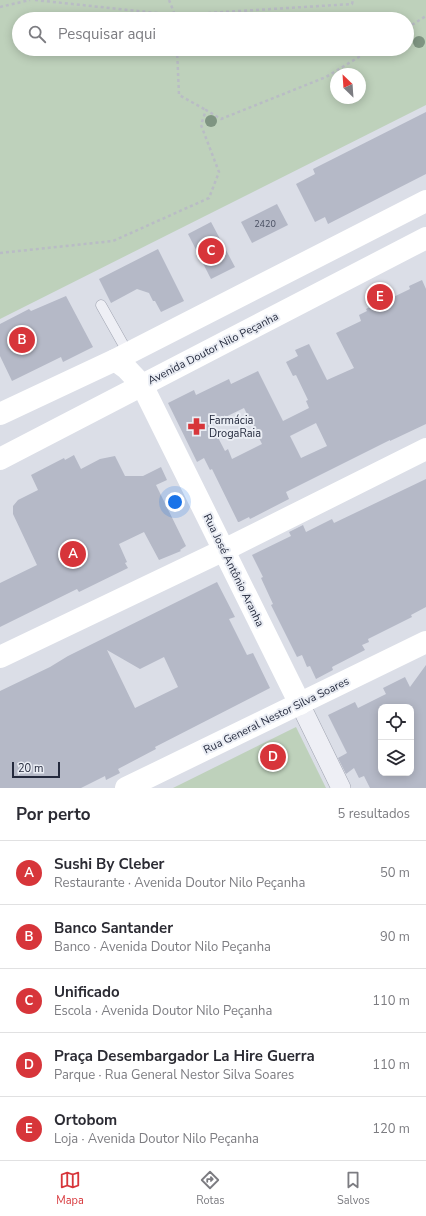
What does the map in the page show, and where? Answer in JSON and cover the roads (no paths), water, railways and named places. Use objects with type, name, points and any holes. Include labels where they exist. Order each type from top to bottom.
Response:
[{"type":"street","points":[[0,414],[122,357],[426,200]]},
{"type":"street","name":"Avenida Doutor Nilo Peçanha","points":[[0,459],[426,238]]},
{"type":"street","name":"Rua José Antônio Aranha","points":[[122,357],[126,368],[142,385],[341,788]]},
{"type":"street","points":[[0,657],[224,550],[426,449]]},
{"type":"street","name":"Rua General Nestor Silva Soares","points":[[126,788],[426,642]]},
{"type":"lane","points":[[101,305],[122,357]]},
{"type":"place","name":"Unificado","points":[[211,251]]},
{"type":"place","name":"Ortobom","points":[[380,297]]},
{"type":"place","name":"Banco Santander","points":[[22,340]]},
{"type":"place","name":"Farmácia DrogaRaia","points":[[196,426]]},
{"type":"place","name":"Sushi By Cleber","points":[[73,554]]},
{"type":"place","name":"Praça Desembargador La Hire Guerra","points":[[273,757]]}]
